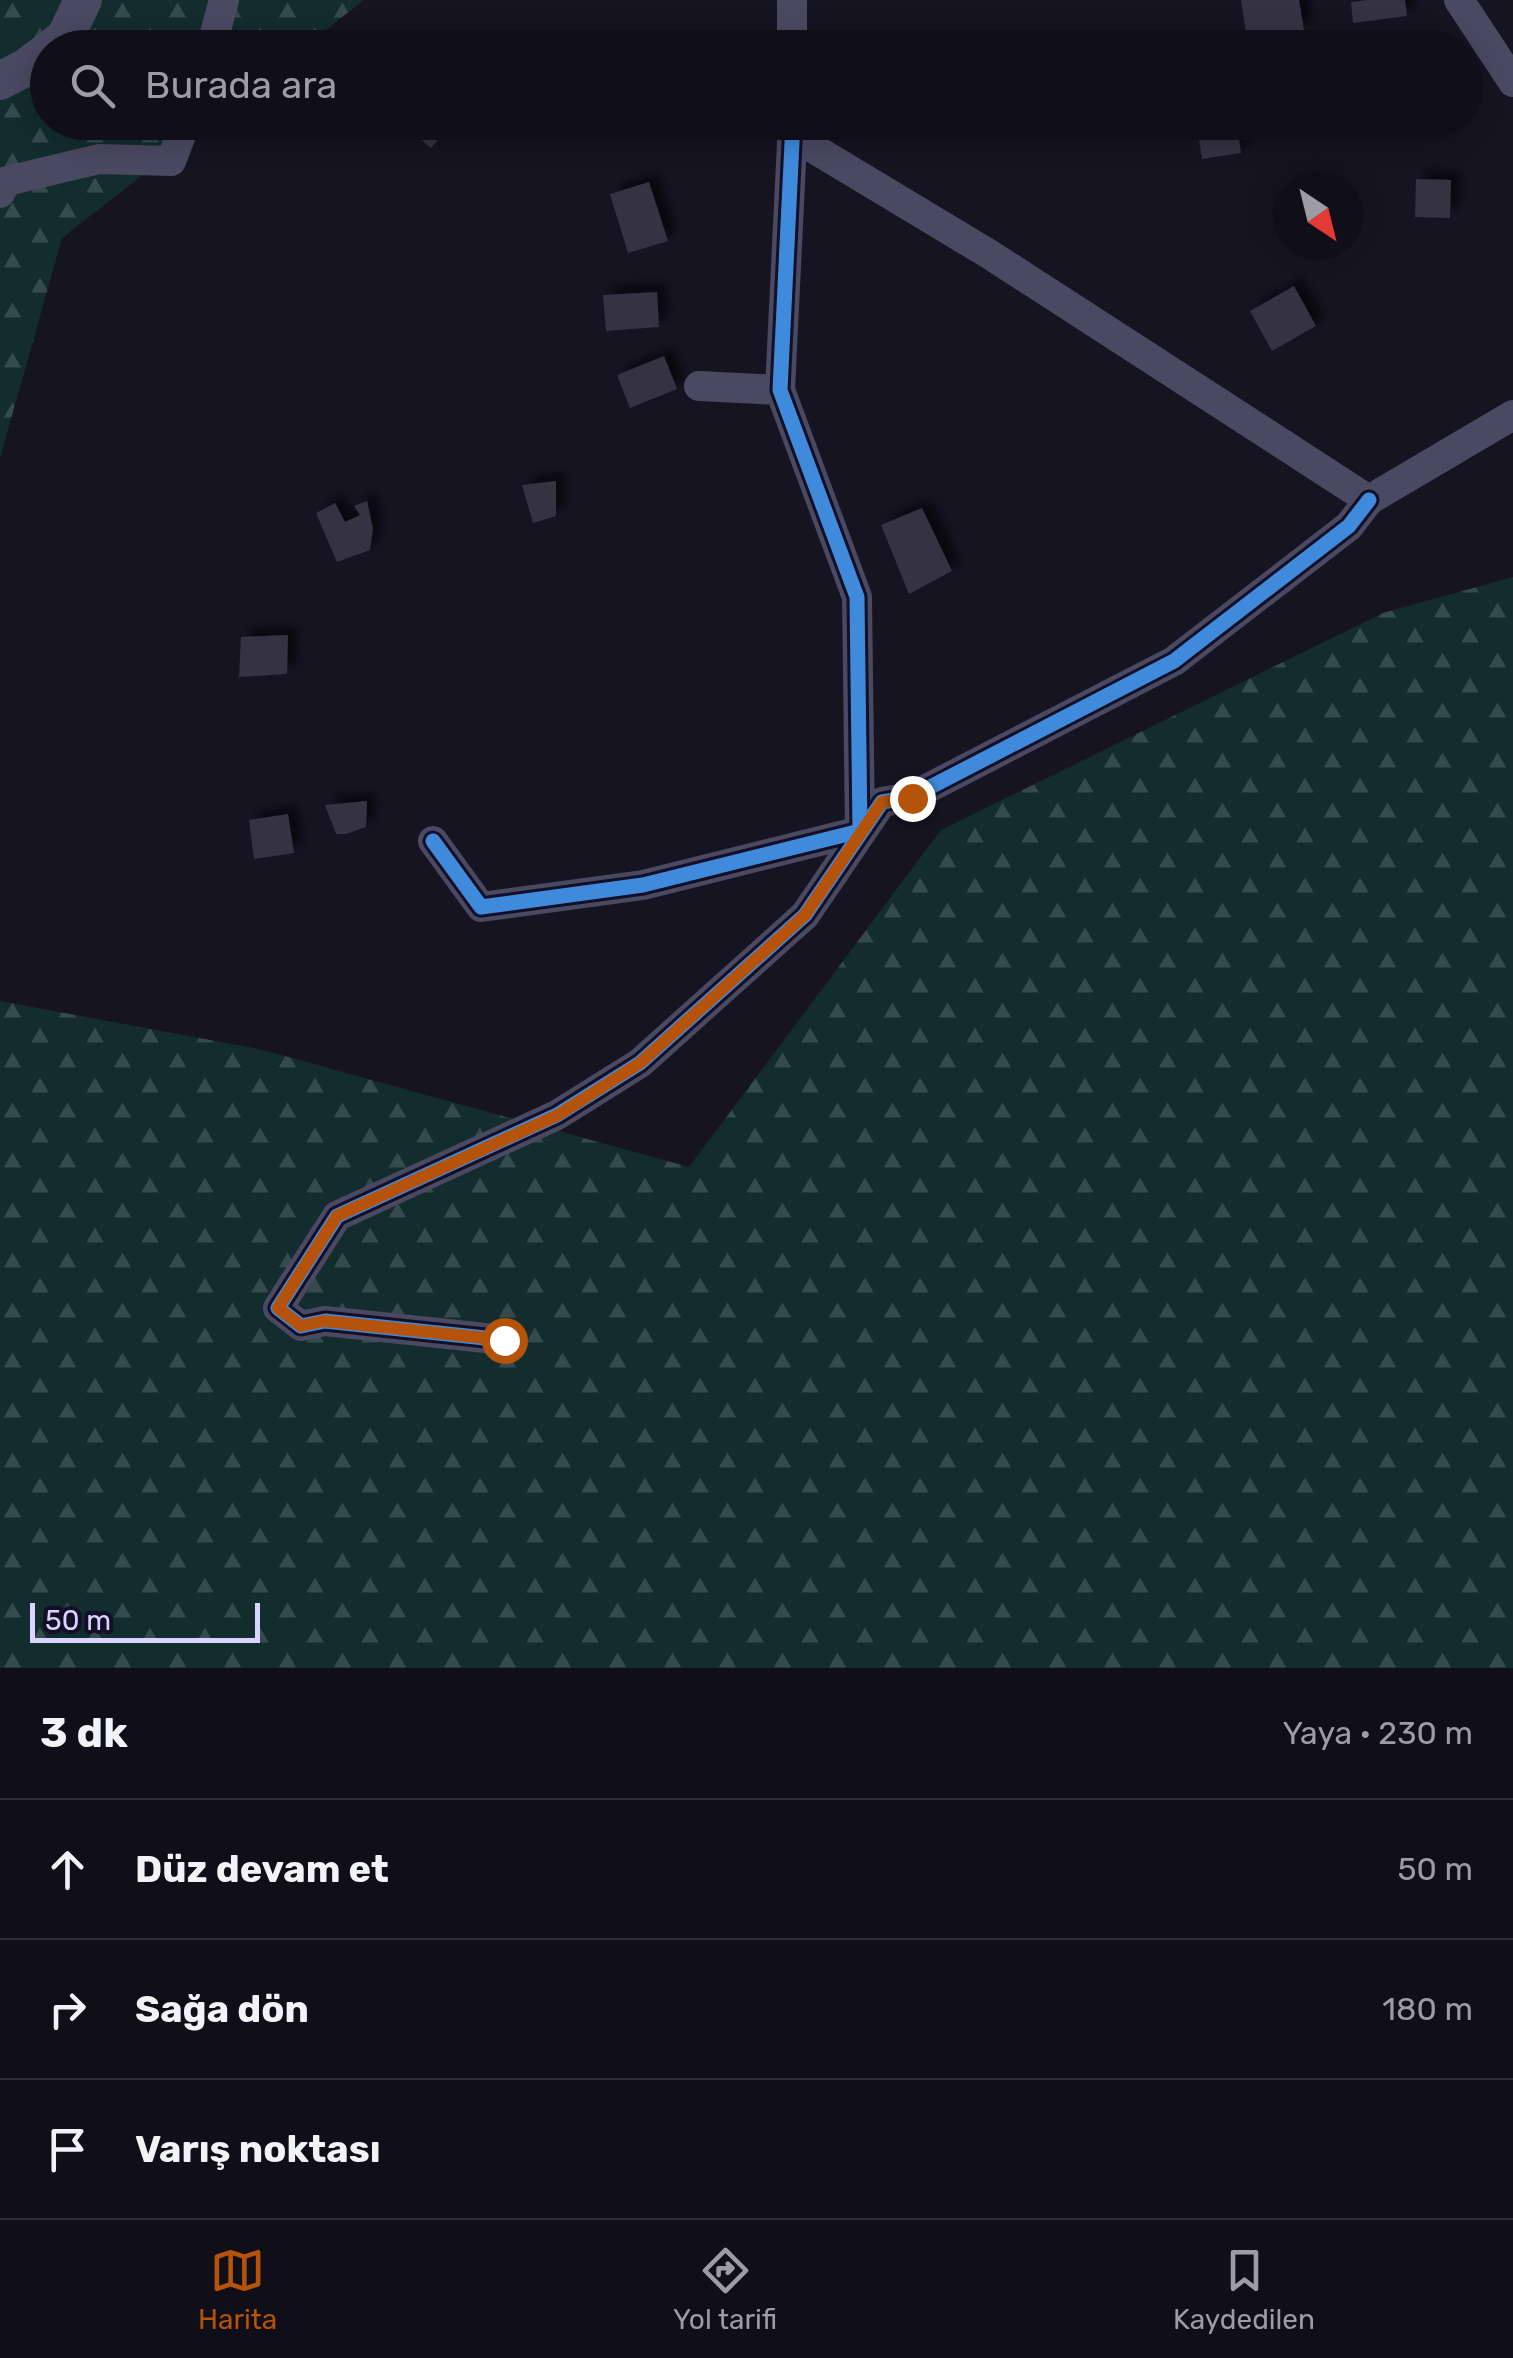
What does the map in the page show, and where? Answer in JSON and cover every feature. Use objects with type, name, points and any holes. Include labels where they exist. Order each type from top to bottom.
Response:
[{"type":"street","points":[[69,30],[83,0]]},
{"type":"street","points":[[216,30],[224,0]]},
{"type":"street","points":[[792,0],[792,30]]},
{"type":"street","points":[[1459,0],[1479,30]]},
{"type":"street","points":[[1483,36],[1513,82]]},
{"type":"street","points":[[0,81],[30,64]]},
{"type":"street","points":[[0,193],[7,181],[98,159],[171,160],[179,140]]},
{"type":"street","points":[[432,841],[481,907],[643,884],[860,830],[857,597],[780,390],[792,140]]},
{"type":"street","points":[[810,140],[1369,500]]},
{"type":"street","points":[[699,386],[780,390]]},
{"type":"street","points":[[504,1340],[324,1321],[301,1326],[278,1308],[337,1216],[558,1115],[640,1063],[805,915],[882,802],[912,798],[1174,661],[1349,526],[1369,500],[1513,414]]},
{"type":"green space","points":[[0,0],[364,0],[326,30],[30,30],[30,140],[187,140],[62,238],[0,458]]},
{"type":"green space","points":[[1513,577],[1513,1668],[0,1668],[0,1001],[259,1049],[689,1167],[941,830],[1383,613]]},
{"type":"building","points":[[1241,0],[1299,0],[1304,30],[1246,30]]},
{"type":"building","points":[[1405,0],[1407,16],[1353,23],[1351,2]]},
{"type":"building","points":[[421,140],[438,140],[431,148]]},
{"type":"building","points":[[1199,140],[1239,140],[1241,153],[1202,159]]},
{"type":"building","points":[[1416,179],[1451,180],[1450,218],[1415,217]]},
{"type":"building","points":[[649,182],[668,241],[628,253],[610,194]]},
{"type":"building","points":[[1294,286],[1316,326],[1272,351],[1250,311]]},
{"type":"building","points":[[657,292],[659,327],[606,331],[603,295]]},
{"type":"building","points":[[664,356],[677,389],[630,408],[617,375]]},
{"type":"building","points":[[556,481],[556,516],[533,523],[522,485]]},
{"type":"building","points":[[367,501],[373,529],[370,550],[337,562],[316,513],[335,503],[345,522],[360,515],[354,506]]},
{"type":"building","points":[[922,508],[952,571],[909,594],[881,525]]},
{"type":"building","points":[[288,635],[287,674],[239,677],[241,637]]},
{"type":"building","points":[[367,801],[366,827],[336,834],[325,805]]},
{"type":"building","points":[[288,814],[294,853],[254,859],[249,820]]},
{"type":"cycle path","points":[[433,841],[481,907],[643,885],[860,831],[857,597],[780,390],[792,140]]},
{"type":"cycle path","points":[[504,1340],[325,1321],[301,1326],[278,1308],[337,1216],[557,1115],[640,1063],[805,915],[882,802],[911,797],[1174,661],[1349,526],[1369,500]]},
{"type":"route","points":[[504,1340],[324,1321],[301,1326],[278,1308],[337,1216],[558,1115],[640,1063],[805,915],[882,802],[912,798]]}]
